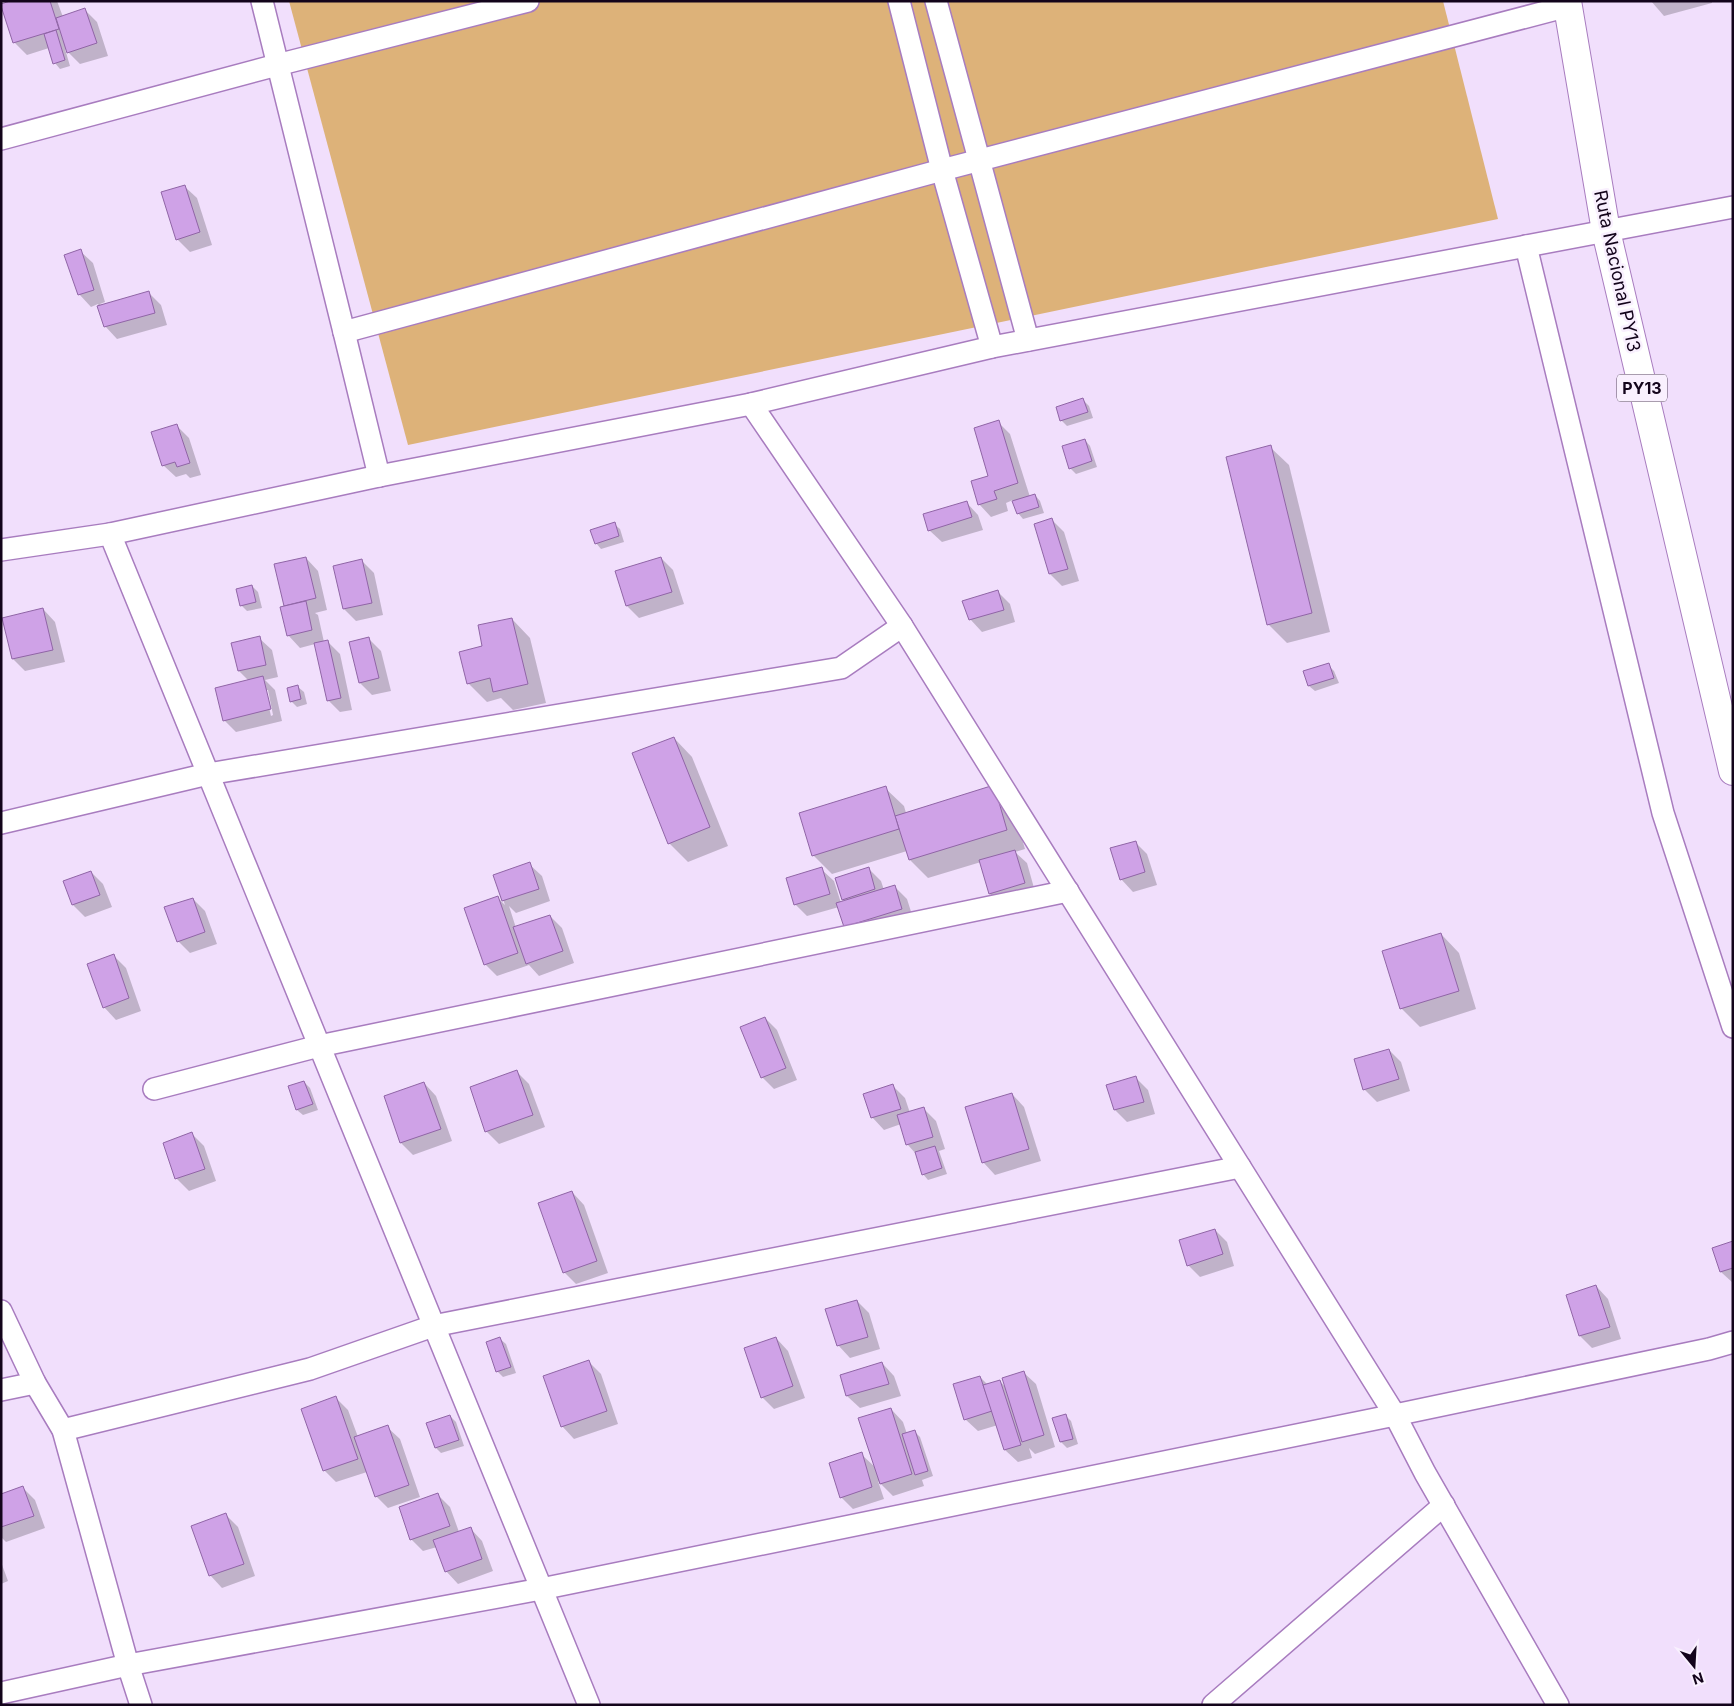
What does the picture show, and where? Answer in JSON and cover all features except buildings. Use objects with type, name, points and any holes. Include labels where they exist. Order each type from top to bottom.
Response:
[{"type":"highway","name":"Ruta Nacional PY13","points":[[1567,3],[1606,231],[1733,771]]},
{"type":"street","points":[[262,1],[378,476]]},
{"type":"street","points":[[1,139],[277,65],[528,1]]},
{"type":"street","points":[[899,1],[942,170],[992,347]]},
{"type":"street","points":[[936,1],[1028,340]]},
{"type":"street","points":[[344,332],[1567,3]]},
{"type":"street","points":[[1,550],[110,534],[378,476],[752,404],[992,347],[1733,206]]},
{"type":"street","points":[[1526,246],[1663,813],[1733,1027]]},
{"type":"street","points":[[752,404],[902,626],[1395,1415],[1558,1705]]},
{"type":"street","points":[[110,534],[589,1705]]},
{"type":"street","points":[[1,823],[208,774],[841,668],[902,626]]},
{"type":"street","points":[[154,1089],[319,1046],[1068,891]]},
{"type":"street","points":[[63,1430],[310,1368],[433,1326],[1240,1167]]},
{"type":"street","points":[[1,1311],[35,1383],[63,1430],[128,1666],[141,1705]]},
{"type":"street","points":[[1,1693],[128,1666],[541,1589],[1395,1415],[1709,1349],[1733,1342]]},
{"type":"street","points":[[1,1390],[35,1383]]},
{"type":"street","points":[[1213,1705],[1444,1505]]},
{"type":"shaded area","points":[[289,1],[1443,1],[1498,219],[408,445]]}]
